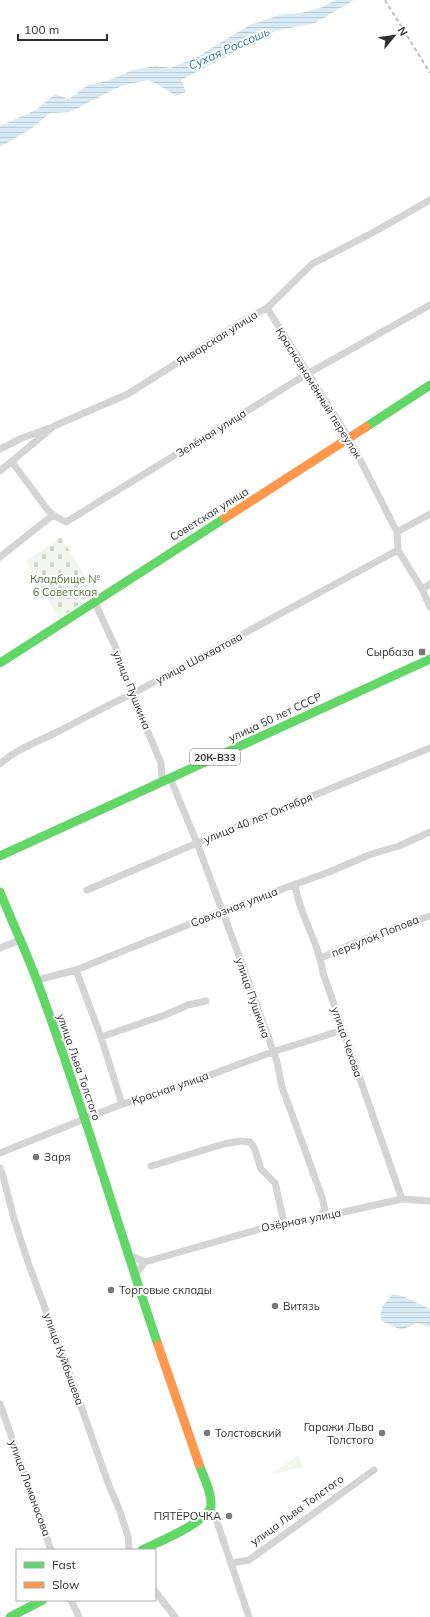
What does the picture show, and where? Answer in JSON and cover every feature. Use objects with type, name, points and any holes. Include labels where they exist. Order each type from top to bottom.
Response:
[{"type":"street","name":"Январская улица","points":[[0,471],[54,426],[128,394],[246,319],[267,308],[312,264],[374,232],[430,200]]},
{"type":"street","name":"Зелёная улица","points":[[53,515],[66,522],[307,374],[430,305]]},
{"type":"street","name":"Краснознамённый переулок","points":[[267,308],[307,374],[349,438],[398,532],[398,550]]},
{"type":"street","name":"Советская улица","points":[[0,663],[94,601],[359,433],[380,417],[430,385]]},
{"type":"street","points":[[0,449],[22,438],[54,426]]},
{"type":"street","points":[[0,557],[53,515],[47,510],[12,462]]},
{"type":"street","points":[[398,532],[430,514]]},
{"type":"street","points":[[398,550],[422,589],[430,607]]},
{"type":"street","name":"улица Шахватова","points":[[0,764],[10,756],[107,705],[132,694],[398,550]]},
{"type":"street","points":[[422,589],[430,584]]},
{"type":"street","name":"улица Пушкина","points":[[94,601],[115,646],[132,694],[161,763],[162,781]]},
{"type":"street","name":"улица 50 лет СССР","points":[[0,856],[430,659]]},
{"type":"street","name":"улица 40 лет Октября","points":[[87,890],[197,843],[430,748]]},
{"type":"street","name":"улица Пушкина","points":[[172,777],[173,785],[197,843],[276,1062],[282,1087],[322,1197],[325,1210],[318,1218]]},
{"type":"street","name":"Совхозная улица","points":[[37,980],[76,970],[222,911],[369,855],[399,846],[430,832]]},
{"type":"street","name":"улица Чехова","points":[[295,884],[296,896],[321,958],[323,973],[402,1199]]},
{"type":"street","name":"улица Льва Толстого","points":[[0,892],[37,980],[85,1119],[127,1254],[210,1494],[212,1507],[249,1617]]},
{"type":"street","name":"переулок Попова","points":[[321,958],[392,928],[430,916]]},
{"type":"street","points":[[0,948],[20,940]]},
{"type":"street","points":[[76,970],[101,1037],[122,1104]]},
{"type":"street","points":[[101,1037],[206,1001]]},
{"type":"street","name":"Красная улица","points":[[0,1153],[122,1104],[153,1096],[272,1052],[343,1030]]},
{"type":"street","points":[[151,1166],[224,1144],[241,1141],[250,1142],[254,1147],[261,1169],[275,1183],[284,1222]]},
{"type":"street","name":"улица Куйбышева","points":[[0,1168],[14,1219],[30,1268],[108,1483],[120,1508],[128,1536],[129,1549]]},
{"type":"street","name":"Озёрная улица","points":[[145,1262],[226,1237],[284,1222],[290,1224],[402,1199],[430,1201]]},
{"type":"street","points":[[127,1254],[145,1262],[135,1275]]},
{"type":"street","name":"улица Ломоносова","points":[[0,1404],[51,1549]]},
{"type":"street","name":"улица Льва Толстого","points":[[232,1563],[249,1560],[374,1470]]},
{"type":"street","points":[[144,1549],[197,1521],[208,1514],[212,1507]]},
{"type":"street","points":[[156,1592],[175,1617]]},
{"type":"street","points":[[10,1617],[41,1601]]},
{"type":"street","points":[[71,1601],[79,1617]]},
{"type":"green space","name":"Кладбище № 6 Советская","points":[[61,537],[88,581],[90,596],[59,619],[26,561]]},
{"type":"green space","points":[[299,1455],[302,1467],[269,1475]]},
{"type":"water","name":"Сухая Россошь","points":[[336,0],[354,0],[315,23],[275,31],[181,80],[186,92],[176,96],[148,80],[121,86],[70,112],[50,113],[31,129],[0,147],[0,126],[36,110],[55,94],[69,99],[88,85],[107,81],[133,70],[156,66],[170,68],[194,59],[250,25],[283,14],[301,13],[320,8]]},
{"type":"water","points":[[392,1294],[403,1296],[430,1309],[430,1327],[417,1323],[402,1330],[381,1321],[381,1309]]},
{"type":"railway","points":[[385,0],[430,73]]},
{"type":"traffic: fast","points":[[366,427],[430,385]]},
{"type":"traffic: fast","points":[[0,663],[225,518]]},
{"type":"traffic: fast","points":[[0,856],[430,659]]},
{"type":"traffic: fast","points":[[0,892],[33,970],[53,1026],[158,1345]]},
{"type":"traffic: fast","points":[[144,1549],[192,1525],[208,1512],[211,1505],[211,1500],[207,1484],[199,1464]]},
{"type":"traffic: fast","points":[[10,1617],[41,1601]]},
{"type":"traffic: slow","points":[[225,518],[366,427]]},
{"type":"traffic: slow","points":[[158,1345],[199,1464]]},
{"type":"place","name":"Сырбаза","points":[[422,652]]},
{"type":"place","name":"Заря","points":[[36,1157]]},
{"type":"place","name":"Торговые склады","points":[[111,1290]]},
{"type":"place","name":"Витязь","points":[[275,1306]]},
{"type":"place","name":"Толстовский","points":[[207,1433]]},
{"type":"place","name":"Гаражи Льва Толстого","points":[[382,1433]]},
{"type":"place","name":"ПЯТЁРОЧКА","points":[[229,1516]]}]
